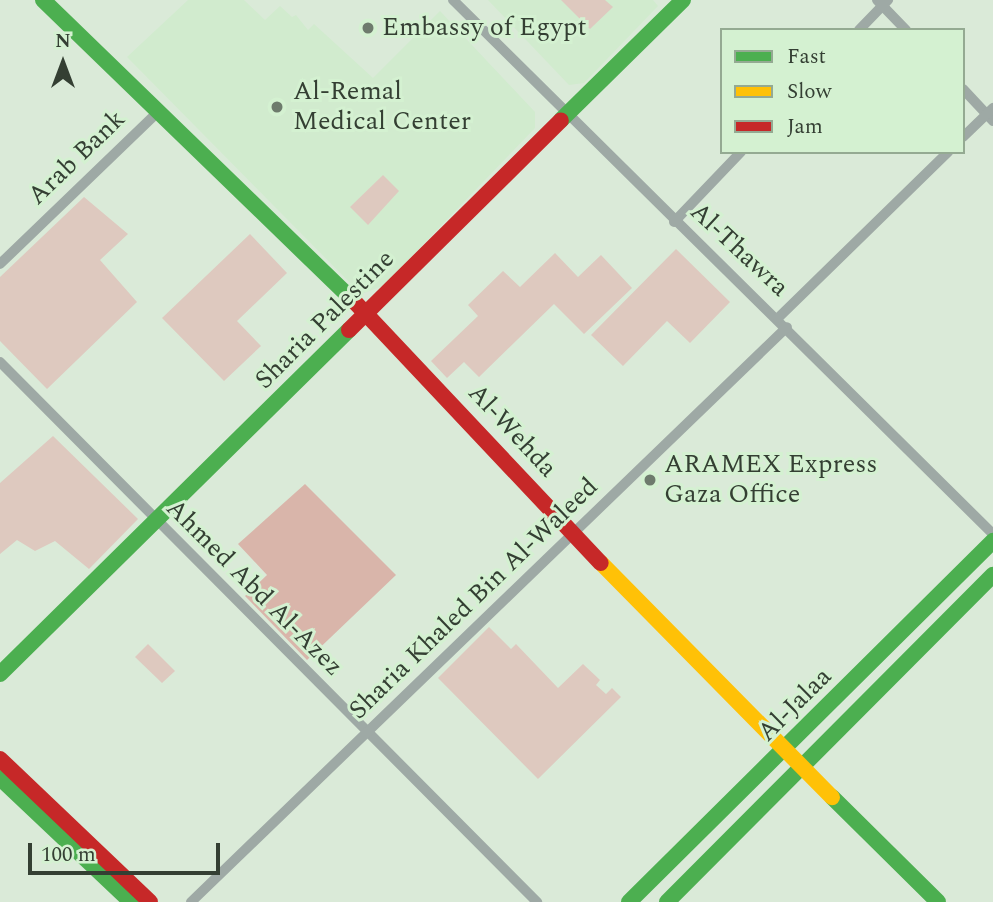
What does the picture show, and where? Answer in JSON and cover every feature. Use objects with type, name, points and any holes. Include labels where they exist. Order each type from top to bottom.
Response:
[{"type":"main road","name":"Al-Wehda","points":[[43,0],[156,114],[366,313],[783,751],[938,902]]},
{"type":"main road","name":"Sharia Palestine","points":[[0,674],[683,0]]},
{"type":"main road","name":"Al-Jalaa","points":[[629,902],[993,541]]},
{"type":"main road","name":"Al-Jalaa","points":[[667,902],[803,770],[993,575]]},
{"type":"main road","points":[[0,759],[150,902]]},
{"type":"main road","points":[[0,778],[131,902]]},
{"type":"street","name":"Al-Thawra","points":[[453,0],[674,222],[778,318],[993,534]]},
{"type":"street","points":[[861,28],[883,2],[904,28]]},
{"type":"street","points":[[965,91],[991,114],[965,135]]},
{"type":"street","name":"Arab Bank","points":[[0,264],[156,114]]},
{"type":"street","points":[[674,222],[739,154]]},
{"type":"street","points":[[778,318],[946,154]]},
{"type":"street","name":"Sharia Khaled Bin Al-Waleed","points":[[191,902],[787,327]]},
{"type":"street","name":"Ahmed Abd Al-Azez","points":[[0,362],[156,522],[537,902]]},
{"type":"shaded area","points":[[188,0],[244,0],[265,20],[280,6],[292,17],[296,15],[308,30],[314,24],[373,78],[440,11],[535,112],[535,128],[383,286],[361,294],[127,57]]},
{"type":"shaded area","points":[[488,0],[653,0],[658,6],[584,83],[569,85]]},
{"type":"shaded area","points":[[561,0],[605,0],[613,7],[590,29]]},
{"type":"shaded area","points":[[383,175],[399,191],[368,225],[350,207]]},
{"type":"shaded area","points":[[84,197],[128,234],[100,260],[137,302],[47,389],[0,341],[0,277]]},
{"type":"shaded area","points":[[250,234],[287,273],[237,321],[261,346],[224,381],[162,318]]},
{"type":"shaded area","points":[[676,249],[730,302],[690,343],[667,321],[623,366],[591,335]]},
{"type":"shaded area","points":[[555,253],[578,277],[601,255],[632,288],[584,334],[554,304],[479,377],[464,362],[447,378],[431,361],[478,316],[468,305],[503,271],[520,287]]},
{"type":"shaded area","points":[[53,436],[138,519],[89,569],[55,541],[35,551],[17,540],[0,554],[0,483]]},
{"type":"shaded area","points":[[305,484],[396,575],[307,660],[245,596],[267,575],[238,544]]},
{"type":"shaded area","points":[[489,627],[511,649],[516,644],[558,688],[583,664],[600,680],[596,685],[606,694],[612,688],[621,697],[538,779],[438,678]]},
{"type":"shaded area","points":[[148,644],[175,671],[162,683],[135,657]]},
{"type":"traffic: fast","points":[[43,0],[351,298]]},
{"type":"traffic: fast","points":[[561,120],[683,0]]},
{"type":"traffic: fast","points":[[0,674],[349,330]]},
{"type":"traffic: fast","points":[[629,902],[993,541]]},
{"type":"traffic: fast","points":[[667,902],[993,575]]},
{"type":"traffic: fast","points":[[0,778],[131,902]]},
{"type":"traffic: fast","points":[[832,797],[938,902]]},
{"type":"traffic: slow","points":[[601,563],[832,797]]},
{"type":"traffic: jam","points":[[349,330],[561,120]]},
{"type":"traffic: jam","points":[[351,298],[601,563]]},
{"type":"traffic: jam","points":[[0,759],[150,902]]},
{"type":"place","name":"Embassy of Egypt","points":[[368,28]]},
{"type":"place","name":"Al-Remal Medical Center","points":[[277,107]]},
{"type":"place","name":"ARAMEX Express Gaza Office","points":[[650,480]]}]
